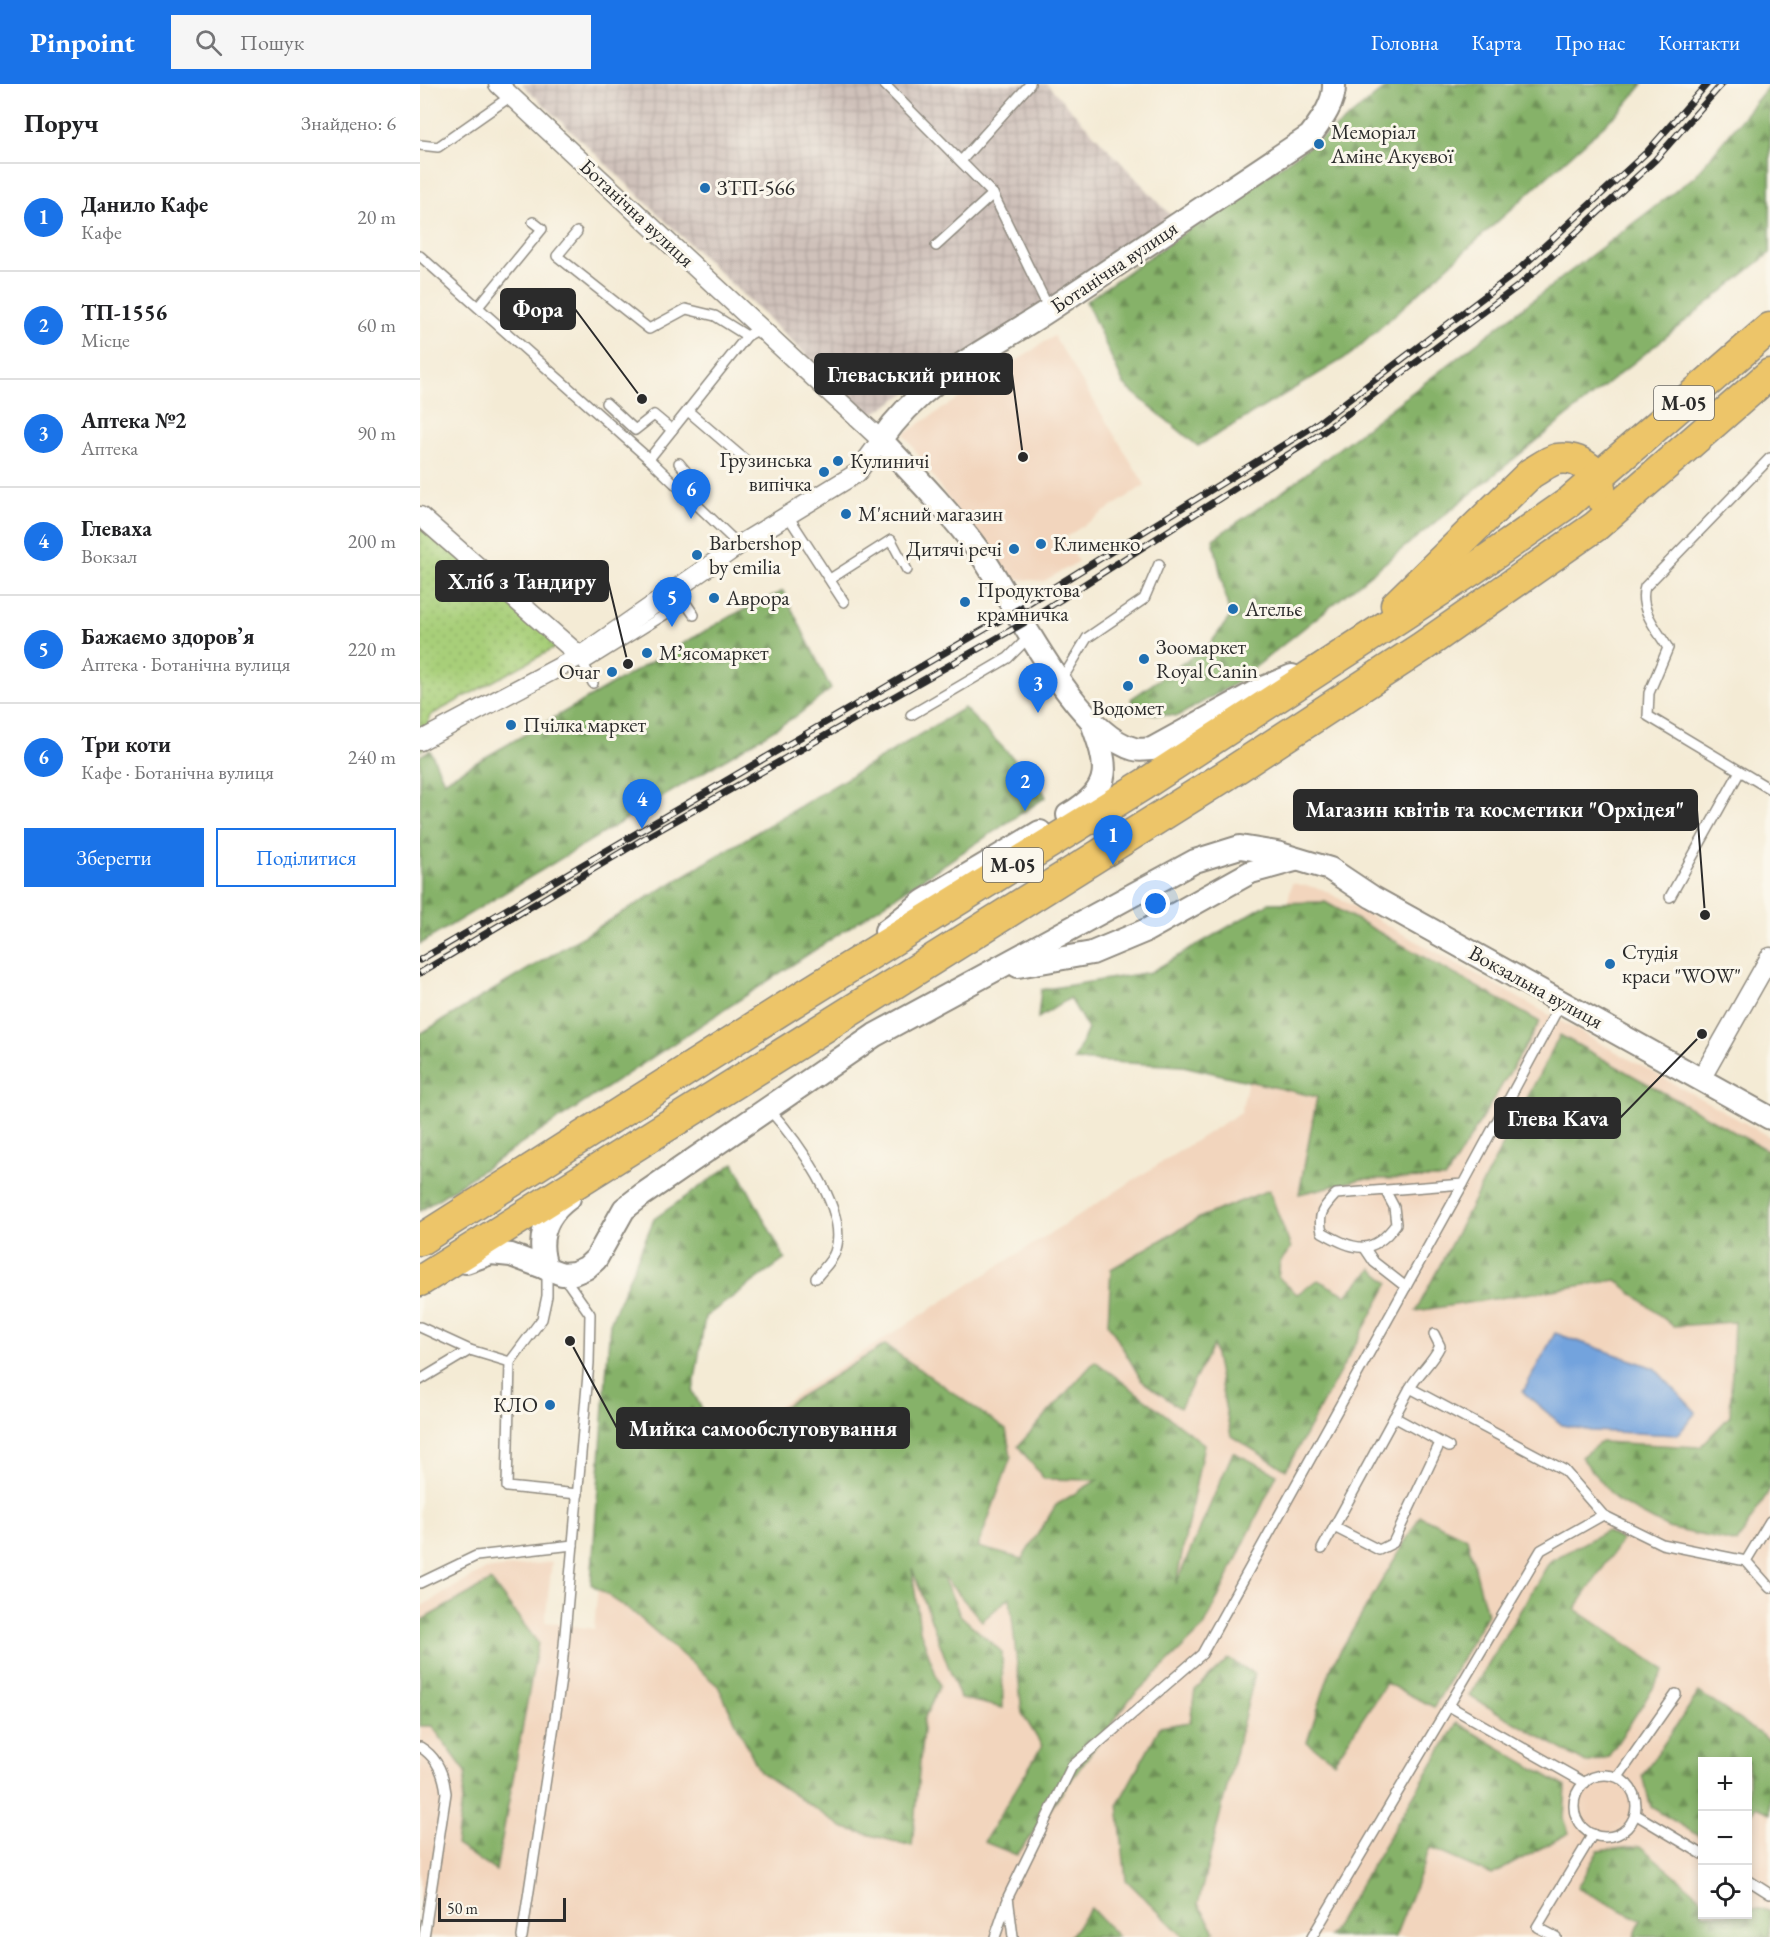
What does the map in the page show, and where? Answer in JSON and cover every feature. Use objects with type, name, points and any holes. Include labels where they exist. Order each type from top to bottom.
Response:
[{"type":"highway","name":"М-05","points":[[420,1240],[803,996],[1133,791],[1346,654],[1568,503],[1770,328]]},
{"type":"highway","name":"М-05","points":[[420,1281],[1225,776],[1422,646],[1596,526],[1770,374]]},
{"type":"highway","points":[[1346,654],[1531,473],[1556,459],[1575,460],[1591,468],[1598,478],[1601,489],[1596,526]]},
{"type":"street","name":"Ботанічна вулиця","points":[[420,741],[587,656],[680,596],[739,545],[857,473],[912,401],[938,378],[1049,310],[1310,136],[1325,116],[1335,91],[1335,84]]},
{"type":"street","name":"Ботанічна вулиця","points":[[505,90],[755,332],[880,440]]},
{"type":"street","points":[[880,440],[925,487],[978,550],[1030,636],[1085,715],[1111,738],[1126,746],[1135,750],[1152,749],[1263,688],[1346,654]]},
{"type":"street","points":[[420,516],[587,656]]},
{"type":"street","points":[[803,996],[924,901],[1089,803],[1103,785],[1103,761],[1090,718]]},
{"type":"street","name":"Вокзальна вулиця","points":[[554,1272],[586,1268],[596,1259],[624,1209],[875,1035],[1195,861],[1240,847],[1302,859],[1330,869],[1372,897],[1562,1000],[1770,1118]]},
{"type":"street","points":[[1218,853],[1226,857],[1232,867],[1230,884]]},
{"type":"street","points":[[998,969],[1092,953],[1147,930],[1251,872],[1302,859]]},
{"type":"street","points":[[1136,895],[1138,921],[1147,930]]},
{"type":"street","points":[[1701,1079],[1770,957]]},
{"type":"street","points":[[554,1272],[541,1247],[542,1232],[549,1217],[559,1206],[604,1175],[627,1151]]},
{"type":"street","points":[[420,1286],[476,1257],[491,1253],[511,1254],[554,1272]]},
{"type":"lane","points":[[884,84],[993,194],[1049,310]]},
{"type":"lane","points":[[961,161],[1030,84]]},
{"type":"lane","points":[[420,146],[438,147],[505,90]]},
{"type":"lane","points":[[936,246],[993,194]]},
{"type":"lane","points":[[477,307],[542,229],[533,222]]},
{"type":"lane","points":[[577,232],[556,256],[649,329],[686,309],[715,316],[755,332],[649,459]]},
{"type":"lane","points":[[420,256],[649,459],[739,545]]},
{"type":"lane","points":[[606,403],[635,430],[654,415],[672,430]]},
{"type":"lane","points":[[688,411],[750,464]]},
{"type":"lane","points":[[612,426],[618,416]]},
{"type":"lane","points":[[1770,458],[1645,587],[1642,596],[1645,608],[1668,648],[1649,693],[1648,716],[1739,773],[1770,789]]},
{"type":"lane","points":[[679,463],[689,475],[691,498]]},
{"type":"lane","points":[[788,516],[844,602]]},
{"type":"lane","points":[[830,579],[891,540],[907,570]]},
{"type":"lane","points":[[1058,675],[1072,665],[1087,638],[1144,599],[1159,564]]},
{"type":"lane","points":[[680,596],[694,615]]},
{"type":"lane","points":[[911,715],[1008,658],[1030,636]]},
{"type":"lane","points":[[587,656],[584,665],[593,683]]},
{"type":"lane","points":[[1670,897],[1739,773]]},
{"type":"lane","points":[[995,1937],[1008,1897],[1072,1766],[1202,1654],[1463,1184],[1562,1000]]},
{"type":"lane","points":[[768,1108],[818,1177],[838,1224],[835,1252],[816,1278]]},
{"type":"lane","points":[[1385,1190],[1394,1208],[1396,1224],[1385,1239],[1368,1249],[1343,1244],[1322,1232],[1319,1221],[1322,1210],[1336,1194],[1385,1190],[1463,1184]]},
{"type":"lane","points":[[1364,1247],[1374,1262],[1406,1287]]},
{"type":"lane","points":[[554,1272],[542,1319],[510,1362],[507,1487],[578,1494]]},
{"type":"lane","points":[[522,1937],[561,1679],[589,1363],[590,1314],[554,1272]]},
{"type":"lane","points":[[420,1327],[470,1350],[510,1362]]},
{"type":"lane","points":[[1322,1549],[1420,1370],[1433,1360],[1440,1346],[1434,1334]]},
{"type":"lane","points":[[420,1380],[470,1350]]},
{"type":"lane","points":[[1410,1388],[1564,1470],[1603,1515],[1662,1544],[1746,1561],[1770,1588]]},
{"type":"lane","points":[[1334,1527],[1379,1550],[1393,1543],[1445,1445],[1394,1417]]},
{"type":"lane","points":[[1312,1937],[1541,1550],[1603,1515]]},
{"type":"lane","points":[[1746,1561],[1770,1521]]},
{"type":"lane","points":[[420,1583],[476,1556],[573,1545]]},
{"type":"lane","points":[[1618,1777],[1676,1694]]},
{"type":"lane","points":[[1449,1706],[1585,1783]]},
{"type":"lane","points":[[420,1747],[426,1751],[444,1774],[446,1792],[424,1937]]},
{"type":"lane","points":[[1600,1775],[1618,1777],[1631,1789],[1636,1805],[1635,1814],[1631,1822],[1618,1834],[1601,1836],[1593,1834],[1579,1822],[1574,1806],[1579,1789],[1600,1775]]},
{"type":"lane","points":[[1635,1814],[1698,1852]]},
{"type":"lane","points":[[1556,1937],[1537,1926],[1593,1834]]},
{"type":"lane","points":[[1752,1883],[1770,1894]]},
{"type":"lane","points":[[1008,1897],[1013,1937]]},
{"type":"shaded area","points":[[522,84],[1047,84],[1176,221],[870,416]]},
{"type":"shaded area","points":[[1054,336],[1145,485],[1066,537],[1078,562],[1044,581],[1002,578],[904,434]]},
{"type":"shaded area","points":[[1292,883],[1322,889],[1770,1137],[1770,1937],[420,1937],[420,1607],[484,1570],[552,1562],[545,1622],[594,1629],[600,1561],[696,1458],[1241,1112]]},
{"type":"green space","points":[[1390,84],[1643,84],[1623,108],[1350,355],[1198,446],[1124,385],[1086,301],[1341,124]]},
{"type":"green space","points":[[1770,84],[1770,253],[1233,685],[1178,716],[1139,712],[1131,699],[1210,644],[1230,617],[1213,539],[1282,492],[1695,176]]},
{"type":"green space","points":[[420,519],[562,644],[431,715],[423,736],[427,747],[420,751]]},
{"type":"green space","points":[[783,591],[831,689],[798,715],[420,944],[420,756],[430,750],[444,781],[731,616]]},
{"type":"green space","points":[[964,708],[1017,762],[1034,775],[1046,797],[420,1211],[420,1034]]},
{"type":"green space","points":[[1325,902],[1540,1022],[1446,1178],[1362,1179],[1299,1194],[1317,1097],[1183,1066],[1074,1060],[1088,1029],[1070,998],[1038,1018],[1041,990],[1151,972],[1269,903]]},
{"type":"green space","points":[[1560,1035],[1770,1152],[1770,1489],[1737,1543],[1668,1528],[1617,1501],[1581,1457],[1601,1442],[1700,1447],[1730,1416],[1734,1322],[1673,1326],[1616,1280],[1416,1311]]},
{"type":"green space","points":[[734,1163],[785,1259],[705,1317],[693,1392],[721,1444],[885,1345],[1006,1430],[1011,1457],[978,1547],[1022,1559],[1056,1505],[1097,1480],[1044,1479],[1018,1446],[1095,1361],[1204,1444],[1176,1584],[1233,1452],[1277,1474],[1204,1627],[1129,1700],[1017,1855],[984,1842],[1042,1746],[1022,1713],[1010,1597],[982,1621],[941,1574],[961,1616],[1002,1652],[1003,1708],[960,1698],[912,1568],[920,1630],[940,1686],[924,1719],[912,1846],[844,1828],[760,1772],[718,1686],[634,1613],[591,1584],[610,1323],[654,1219]]},
{"type":"green space","points":[[1269,1190],[1291,1248],[1280,1262],[1278,1277],[1297,1294],[1318,1280],[1346,1295],[1372,1269],[1389,1283],[1286,1470],[1231,1436],[1213,1345],[1180,1408],[1142,1381],[1108,1323],[1111,1269],[1201,1217]]},
{"type":"green space","points":[[1420,1516],[1467,1538],[1487,1614],[1434,1707],[1386,1683],[1334,1762],[1307,1742],[1332,1665]]},
{"type":"green space","points":[[1606,1531],[1622,1540],[1575,1609],[1665,1670],[1608,1757],[1586,1763],[1469,1696],[1550,1561]]},
{"type":"green space","points":[[491,1581],[538,1643],[496,1871],[456,1845],[466,1772],[432,1726],[420,1726],[420,1621]]},
{"type":"green space","points":[[1228,1659],[1255,1674],[1198,1904],[1215,1931],[1208,1937],[1184,1937],[1126,1880],[1118,1804],[1160,1727],[1190,1722],[1195,1690]]},
{"type":"green space","points":[[1699,1692],[1770,1741],[1770,1813],[1757,1807],[1752,1813],[1752,1757],[1698,1757],[1698,1836],[1651,1807],[1642,1776]]},
{"type":"green space","points":[[1457,1723],[1566,1787],[1564,1818],[1569,1833],[1492,1875],[1430,1848],[1395,1937],[1329,1937]]},
{"type":"green space","points":[[1640,1846],[1698,1895],[1698,1919],[1752,1919],[1752,1908],[1770,1910],[1770,1937],[1634,1937],[1641,1920],[1577,1888],[1598,1851]]},
{"type":"green space","points":[[1091,1908],[1118,1937],[1069,1937]]},
{"type":"water","points":[[1555,1333],[1654,1368],[1696,1412],[1678,1435],[1591,1431],[1562,1425],[1523,1392]]},
{"type":"railway","points":[[420,960],[1009,615],[1314,426],[1514,274],[1647,152],[1707,84]]},
{"type":"railway","points":[[420,973],[645,838],[1022,624],[1319,435],[1521,284],[1655,160],[1722,84]]},
{"type":"place","name":"Меморіал Аміне Акуєвої","points":[[1319,144]]},
{"type":"place","name":"ЗТП-566","points":[[705,188]]},
{"type":"place","name":"Фора","points":[[642,399]]},
{"type":"place","name":"Глеваський ринок","points":[[1023,457]]},
{"type":"place","name":"Кулиничі","points":[[838,461]]},
{"type":"place","name":"Грузинська випічка","points":[[824,472]]},
{"type":"place","name":"М'ясний магазин","points":[[846,514]]},
{"type":"place","name":"Три коти","points":[[691,519]]},
{"type":"place","name":"Клименко","points":[[1041,544]]},
{"type":"place","name":"Дитячі речі","points":[[1014,549]]},
{"type":"place","name":"Barbershop by emilia","points":[[697,555]]},
{"type":"place","name":"Аврора","points":[[714,598]]},
{"type":"place","name":"Продуктова крамничка","points":[[965,602]]},
{"type":"place","name":"Ательє","points":[[1233,609]]},
{"type":"place","name":"Бажаємо здоровʼя","points":[[672,627]]},
{"type":"place","name":"Мʼясомаркет","points":[[647,653]]},
{"type":"place","name":"Зоомаркет Royal Canin","points":[[1144,659]]},
{"type":"place","name":"Хліб з Тандиру","points":[[628,664]]},
{"type":"place","name":"Очаг","points":[[612,672]]},
{"type":"place","name":"Водомет","points":[[1128,686]]},
{"type":"place","name":"Аптека №2","points":[[1038,713]]},
{"type":"place","name":"Пчілка маркет","points":[[511,725]]},
{"type":"place","name":"ТП-1556","points":[[1025,811]]},
{"type":"place","name":"Глеваха","points":[[642,829]]},
{"type":"place","name":"Данило Кафе","points":[[1113,865]]},
{"type":"place","name":"Магазин квітів та косметики \"Орхідея\"","points":[[1705,915]]},
{"type":"place","name":"Студія краси \"WOW\"","points":[[1610,964]]},
{"type":"place","name":"Глева Kava","points":[[1702,1034]]},
{"type":"place","name":"Мийка самообслуговування","points":[[570,1341]]},
{"type":"place","name":"КЛО","points":[[550,1405]]}]
